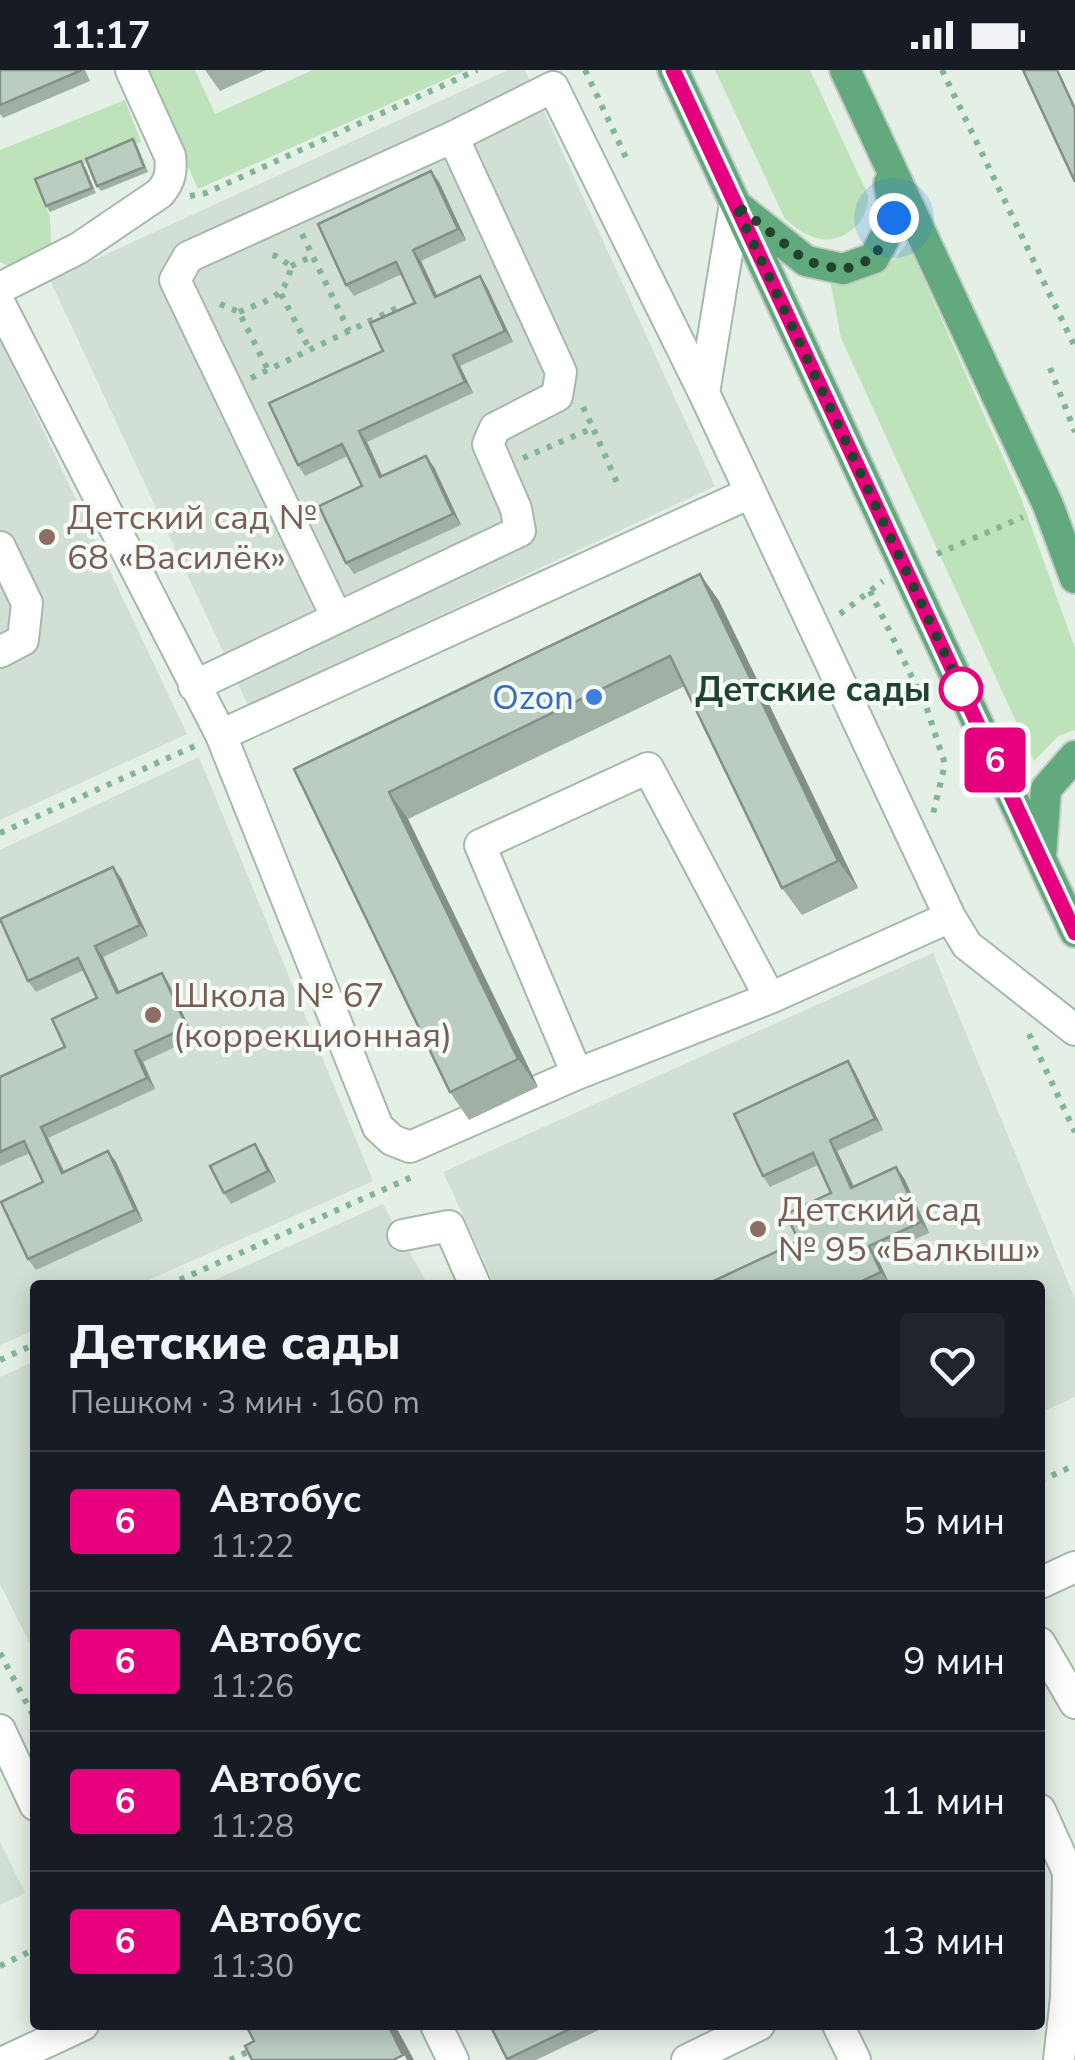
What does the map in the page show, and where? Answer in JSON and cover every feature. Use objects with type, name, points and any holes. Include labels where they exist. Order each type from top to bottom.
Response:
[{"type":"main road","points":[[673,70],[1075,932]]},
{"type":"main road","points":[[846,70],[1048,505],[1075,578]]},
{"type":"main road","points":[[735,204],[806,261],[843,270],[874,258],[894,218],[885,155]]},
{"type":"main road","points":[[1041,859],[1046,790],[1075,756]]},
{"type":"street","points":[[0,288],[66,256],[160,194],[170,177],[170,156],[131,70]]},
{"type":"street","points":[[338,618],[175,280],[188,257],[453,138],[553,87],[704,393],[950,917],[968,945],[1075,1030]]},
{"type":"street","points":[[194,686],[520,530],[516,509],[488,444],[495,428],[556,396],[562,372],[453,138]]},
{"type":"street","points":[[704,393],[735,204]]},
{"type":"street","points":[[0,304],[7,337],[221,735],[378,1127],[392,1140],[410,1146],[577,1074],[770,998],[950,917]]},
{"type":"street","points":[[221,735],[750,493]]},
{"type":"street","points":[[0,547],[27,603],[22,640],[0,652]]},
{"type":"street","points":[[577,1074],[480,845],[648,768],[770,998]]},
{"type":"street","points":[[403,1235],[450,1226],[474,1280]]},
{"type":"street","points":[[1045,1581],[1075,1567]]},
{"type":"street","points":[[1045,1651],[1075,1702]]},
{"type":"street","points":[[0,1730],[30,1794]]},
{"type":"street","points":[[1045,1821],[1068,1872],[1071,1997],[1058,2060]]},
{"type":"street","points":[[8,2060],[43,2053],[76,2030]]},
{"type":"street","points":[[438,2030],[453,2060]]},
{"type":"street","points":[[687,2060],[749,2030]]},
{"type":"street","points":[[840,2030],[855,2060]]},
{"type":"path","points":[[160,194],[206,193],[477,70]]},
{"type":"path","points":[[942,70],[1075,346]]},
{"type":"path","points":[[291,211],[349,331]]},
{"type":"path","points":[[262,254],[276,256],[291,266]]},
{"type":"path","points":[[291,266],[313,256]]},
{"type":"path","points":[[213,297],[221,306],[239,312],[280,294],[288,284],[291,266]]},
{"type":"path","points":[[280,294],[310,350]]},
{"type":"path","points":[[228,390],[397,308]]},
{"type":"path","points":[[239,312],[268,370]]},
{"type":"path","points":[[1050,368],[1075,432]]},
{"type":"path","points":[[499,468],[593,428],[618,485]]},
{"type":"path","points":[[937,554],[1026,516]]},
{"type":"path","points":[[840,614],[886,577]]},
{"type":"path","points":[[870,592],[926,706],[945,764],[932,820]]},
{"type":"path","points":[[0,832],[221,735]]},
{"type":"path","points":[[0,1360],[30,1346]]},
{"type":"path","points":[[1045,1479],[1075,1464]]},
{"type":"path","points":[[0,1653],[30,1710]]},
{"type":"path","points":[[0,1966],[30,1952]]},
{"type":"path","points":[[230,2060],[261,2046]]},
{"type":"shaded area","points":[[508,70],[525,70],[715,486],[248,705],[50,280]]},
{"type":"shaded area","name":"Детский сад № 68 «Василёк»","points":[[0,339],[187,734],[0,820]]},
{"type":"shaded area","name":"Школа № 67 (коррекционная)","points":[[199,757],[373,1181],[148,1280],[30,1280],[30,1332],[0,1345],[0,850]]},
{"type":"shaded area","name":"Детский сад № 95 «Балкыш»","points":[[933,953],[1075,1299],[1075,1397],[1045,1411],[1045,1280],[493,1280],[443,1172]]},
{"type":"shaded area","points":[[383,1204],[425,1280],[215,1280]]},
{"type":"shaded area","points":[[30,1363],[30,1644],[0,1584],[0,1377]]},
{"type":"shaded area","points":[[0,1842],[25,1893],[0,1905]]},
{"type":"green space","points":[[145,70],[195,70],[215,114],[313,70],[466,70],[198,189]]},
{"type":"green space","points":[[715,70],[810,70],[868,195],[864,215],[851,231],[823,239],[805,233],[785,219]]},
{"type":"green space","points":[[125,100],[141,142],[36,183],[50,217],[51,249],[13,268],[0,262],[0,150]]},
{"type":"green space","points":[[907,242],[1021,498],[1075,648],[1075,730],[1058,736],[1034,761],[841,338],[830,280],[875,273],[893,261]]},
{"type":"building","points":[[0,70],[82,70],[0,105]]},
{"type":"building","points":[[1023,70],[1057,70],[1075,109],[1075,182]]},
{"type":"building","points":[[133,139],[144,167],[97,186],[86,159]]},
{"type":"building","points":[[81,161],[92,188],[46,206],[35,179]]},
{"type":"building","points":[[431,171],[458,229],[413,250],[435,297],[480,276],[505,331],[453,355],[465,382],[359,431],[380,477],[426,456],[453,514],[346,563],[319,506],[362,486],[342,444],[298,465],[269,403],[383,351],[370,323],[415,303],[396,262],[346,285],[318,224]]},
{"type":"building","points":[[700,574],[838,861],[782,888],[670,656],[389,792],[518,1059],[450,1092],[294,769]]},
{"type":"building","points":[[113,867],[140,925],[95,946],[117,993],[162,973],[187,1027],[135,1051],[147,1078],[41,1127],[62,1173],[108,1151],[135,1210],[28,1259],[1,1202],[43,1182],[24,1141],[0,1152],[0,1077],[65,1047],[52,1019],[97,998],[78,958],[28,981],[0,919]]},
{"type":"building","points":[[848,1061],[875,1119],[830,1140],[851,1188],[896,1167],[921,1222],[869,1246],[881,1272],[864,1280],[716,1280],[799,1241],[786,1214],[831,1193],[813,1153],[763,1176],[734,1114]]},
{"type":"building","points":[[255,1144],[268,1171],[224,1193],[210,1166]]},
{"type":"building","points":[[248,2030],[390,2030],[403,2055],[393,2060],[252,2060],[245,2046],[254,2041]]},
{"type":"building","points":[[492,2030],[568,2030],[507,2059]]},
{"type":"bus line","name":"6","points":[[673,70],[1075,933]]},
{"type":"place","name":"Детский сад № 68 «Василёк»","points":[[47,537]]},
{"type":"place","name":"Детские сады","points":[[961,689]]},
{"type":"place","name":"Ozon","points":[[594,697]]},
{"type":"place","name":"Школа № 67 (коррекционная)","points":[[153,1015]]},
{"type":"place","name":"Детский сад № 95 «Балкыш»","points":[[758,1229]]},
{"type":"route","points":[[894,218],[874,258],[843,270],[806,261],[735,204],[963,693],[961,689]]}]
